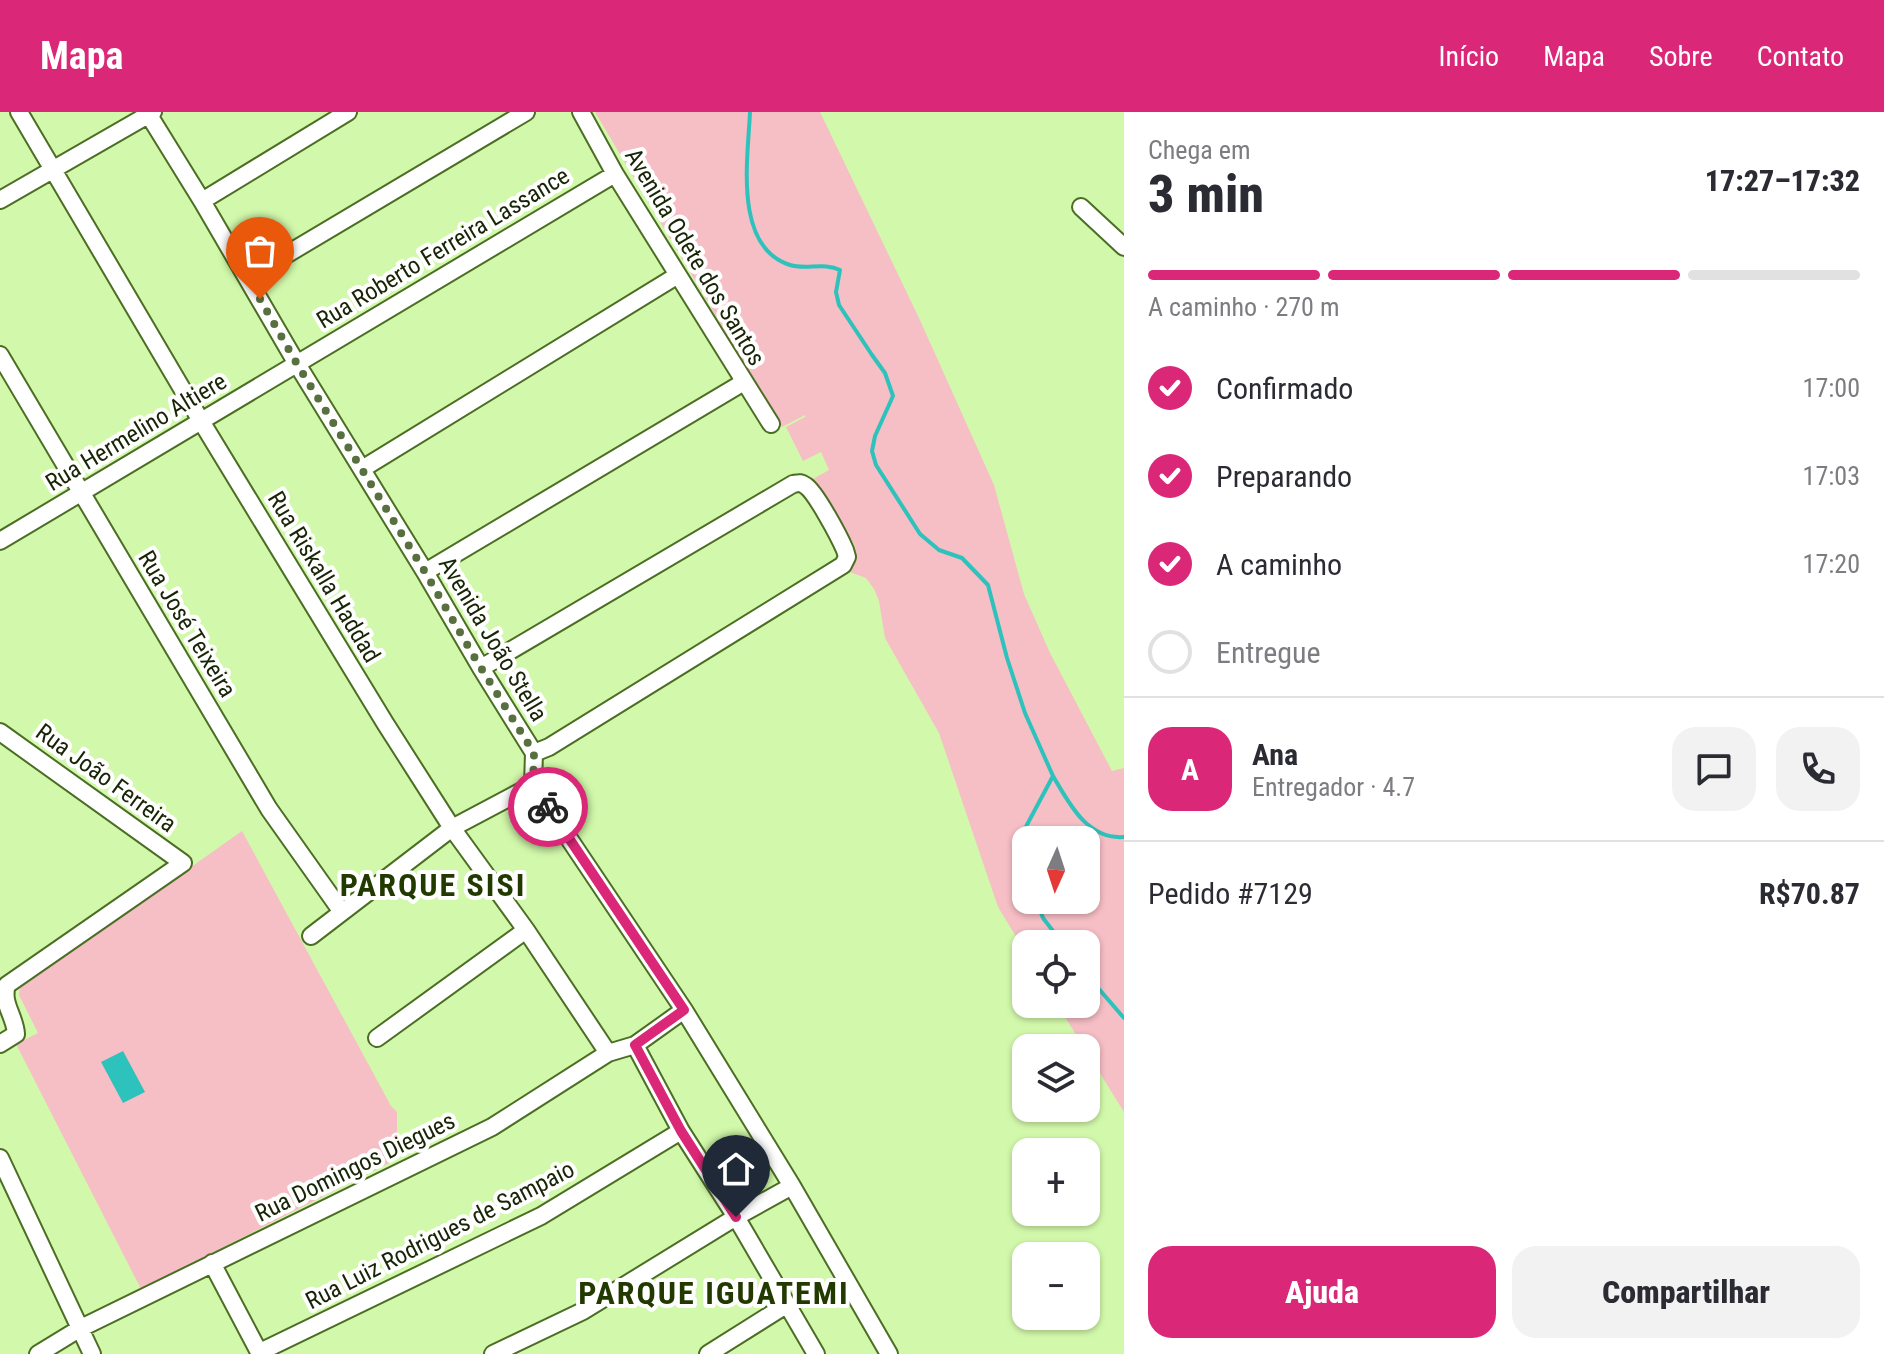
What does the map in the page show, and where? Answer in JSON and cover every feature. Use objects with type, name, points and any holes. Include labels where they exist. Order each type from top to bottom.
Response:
[{"type":"street","name":"Rua Riskalla Haddad","points":[[19,112],[377,711],[452,828],[526,930],[608,1053]]},
{"type":"street","points":[[202,201],[348,112]]},
{"type":"street","points":[[247,278],[526,112]]},
{"type":"street","name":"Avenida Odete dos Santos","points":[[581,112],[615,174],[771,424]]},
{"type":"street","points":[[0,200],[150,113]]},
{"type":"street","name":"Avenida João Stella","points":[[150,113],[297,364],[534,753],[533,785]]},
{"type":"street","name":"Rua Roberto Ferreira Lassance","points":[[297,364],[615,174]]},
{"type":"street","points":[[1081,207],[1124,247]]},
{"type":"street","points":[[362,469],[678,275]]},
{"type":"street","name":"Rua José Teixeira","points":[[0,355],[269,809],[342,912]]},
{"type":"street","name":"Rua Hermelino Altiere","points":[[0,541],[297,364]]},
{"type":"street","points":[[425,572],[744,382]]},
{"type":"street","points":[[481,668],[793,484],[806,486],[815,497],[845,550],[847,557],[843,565],[549,747],[534,753]]},
{"type":"street","name":"Rua João Ferreira","points":[[0,732],[183,863],[7,985],[4,994],[16,1025],[16,1034],[0,1044]]},
{"type":"street","points":[[311,936],[452,828],[533,785],[684,1010],[792,1186],[889,1354]]},
{"type":"street","points":[[377,1038],[526,930]]},
{"type":"street","name":"Rua Domingos Diegues","points":[[38,1354],[79,1329],[492,1127],[608,1053],[635,1045],[684,1010]]},
{"type":"street","points":[[635,1045],[681,1131],[736,1217],[816,1354]]},
{"type":"street","name":"Rua Luiz Rodrigues de Sampaio","points":[[260,1353],[541,1216],[681,1131]]},
{"type":"street","points":[[0,1158],[92,1354]]},
{"type":"street","points":[[493,1354],[583,1311],[792,1186]]},
{"type":"street","points":[[212,1263],[260,1353]]},
{"type":"street","points":[[708,1354],[786,1305]]},
{"type":"shaded area","points":[[595,112],[820,112],[919,318],[994,485],[1024,594],[1050,653],[1112,771],[1124,768],[1124,1112],[1100,1073],[1100,1034],[1076,1034],[1066,1018],[1100,1018],[1100,930],[1012,930],[998,907],[939,733],[885,638],[874,589],[866,578],[850,572],[856,557],[855,546],[813,479],[829,470],[821,452],[803,461],[786,427],[805,415],[782,427]]},
{"type":"shaded area","points":[[242,831],[397,1112],[397,1159],[141,1289],[16,1044],[38,1033],[19,995],[20,988]]},
{"type":"water","points":[[123,1051],[145,1092],[123,1103],[101,1062]]},
{"type":"waterway","points":[[750,112],[748,199],[759,240],[772,255],[790,265],[840,270],[836,292],[839,305],[885,373],[893,396],[875,436],[872,451],[876,465],[920,534],[939,550],[962,558],[988,585],[1025,713],[1053,776],[1026,826]]},
{"type":"waterway","points":[[1053,776],[1073,808],[1089,826],[1100,833],[1124,837]]},
{"type":"waterway","points":[[1041,914],[1052,930]]},
{"type":"waterway","points":[[1100,990],[1124,1018]]},
{"type":"way so far","points":[[260,299],[534,753],[533,785],[548,807]]},
{"type":"district","name":"PARQUE SISI","points":[[433,885]]},
{"type":"district","name":"PARQUE IGUATEMI","points":[[714,1293]]},
{"type":"route","points":[[548,807],[684,1010],[635,1045],[681,1131],[736,1217]]}]
